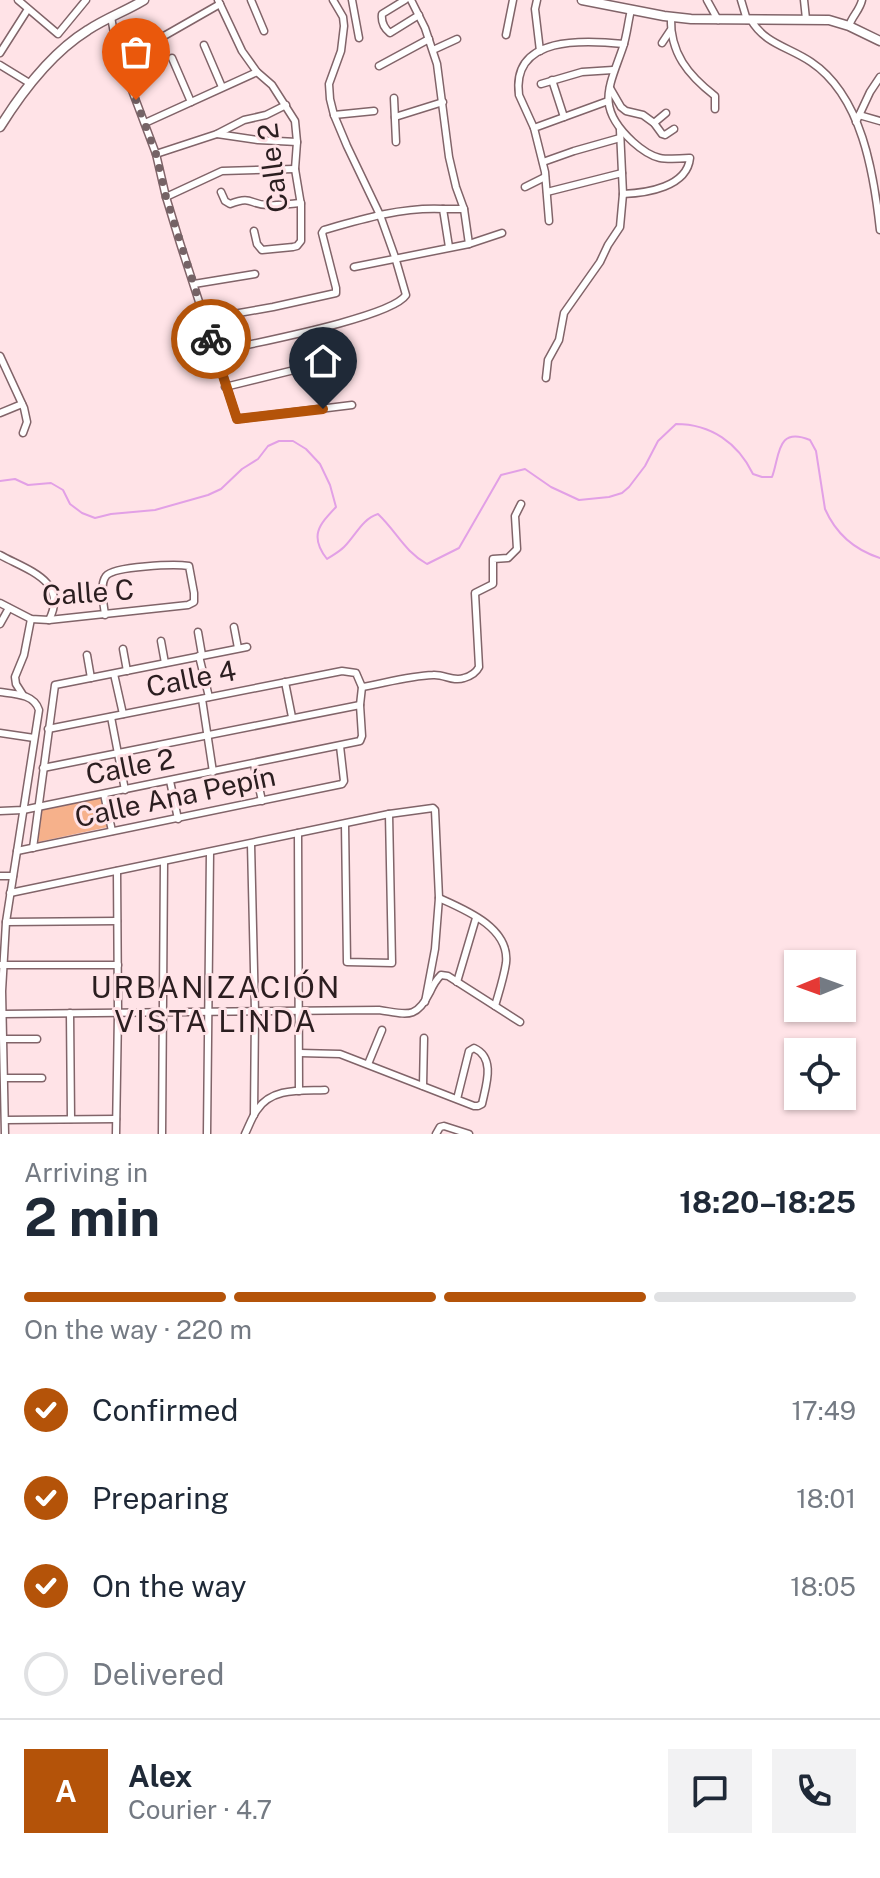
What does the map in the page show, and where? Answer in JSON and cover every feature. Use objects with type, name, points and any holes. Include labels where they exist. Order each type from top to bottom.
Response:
[{"type":"street","points":[[18,0],[58,34],[86,0]]},
{"type":"street","points":[[0,127],[55,56],[75,39],[144,0]]},
{"type":"street","points":[[251,0],[264,31]]},
{"type":"street","points":[[215,352],[357,319],[405,299],[406,292],[380,215],[334,115],[329,84],[341,51],[344,26],[343,17],[333,0]]},
{"type":"street","points":[[352,0],[359,38]]},
{"type":"street","points":[[405,0],[382,14],[381,21],[386,29],[390,33],[419,15]]},
{"type":"street","points":[[411,0],[433,50],[449,157],[464,209],[469,244]]},
{"type":"street","points":[[506,35],[513,0]]},
{"type":"street","points":[[537,0],[535,9],[540,51]]},
{"type":"street","points":[[582,0],[671,18],[829,20],[880,41]]},
{"type":"street","points":[[707,0],[718,20]]},
{"type":"street","points":[[741,0],[749,20],[764,37],[813,63],[835,82],[858,118],[879,209],[880,230]]},
{"type":"street","points":[[804,0],[806,19]]},
{"type":"street","points":[[849,26],[862,0]]},
{"type":"street","points":[[122,60],[219,2]]},
{"type":"street","name":"Calle 2","points":[[219,2],[242,51],[257,72],[272,85],[295,121],[301,241],[297,246],[262,250],[254,231]]},
{"type":"street","points":[[0,53],[28,9]]},
{"type":"street","points":[[546,378],[548,360],[559,340],[564,313],[617,234],[621,218],[620,134],[608,101],[609,85],[624,44],[631,10]]},
{"type":"street","points":[[111,17],[237,419],[352,405]]},
{"type":"street","points":[[671,18],[670,31],[676,49],[691,76],[715,96],[715,109]]},
{"type":"street","points":[[662,43],[670,31]]},
{"type":"street","points":[[379,66],[429,39]]},
{"type":"street","points":[[433,50],[457,39]]},
{"type":"street","points":[[549,221],[543,162],[534,128],[519,95],[518,82],[522,68],[540,51],[551,46],[592,41],[624,44]]},
{"type":"street","points":[[204,45],[222,87]]},
{"type":"street","points":[[172,58],[191,102]]},
{"type":"street","points":[[0,65],[31,84]]},
{"type":"street","points":[[541,84],[582,72],[613,70]]},
{"type":"street","points":[[145,123],[257,72]]},
{"type":"street","points":[[858,118],[880,77]]},
{"type":"street","points":[[552,80],[564,117]]},
{"type":"street","points":[[609,85],[626,111],[643,115],[663,135],[674,129]]},
{"type":"street","points":[[394,98],[396,142]]},
{"type":"street","points":[[534,128],[608,101]]},
{"type":"street","points":[[395,117],[443,102]]},
{"type":"street","points":[[156,154],[217,134],[244,120],[266,115],[286,105]]},
{"type":"street","points":[[334,115],[374,111]]},
{"type":"street","points":[[654,123],[666,113]]},
{"type":"street","points":[[858,118],[880,121]]},
{"type":"street","points":[[217,134],[297,142]]},
{"type":"street","points":[[543,162],[620,134]]},
{"type":"street","points":[[620,134],[651,155],[666,160],[690,158],[690,164],[670,184],[656,190],[623,194]]},
{"type":"street","points":[[166,197],[222,171],[295,169]]},
{"type":"street","points":[[547,192],[622,173]]},
{"type":"street","points":[[525,187],[545,177]]},
{"type":"street","points":[[221,192],[230,204],[241,199],[263,206],[301,203]]},
{"type":"street","points":[[443,209],[449,247]]},
{"type":"street","points":[[205,319],[336,293],[322,231],[380,215],[416,210],[464,209]]},
{"type":"street","points":[[354,267],[469,244],[502,233]]},
{"type":"street","points":[[194,284],[255,274]]},
{"type":"street","points":[[0,356],[22,404],[27,422],[23,433]]},
{"type":"street","points":[[225,387],[335,360]]},
{"type":"street","points":[[0,385],[11,380]]},
{"type":"street","points":[[0,413],[22,404]]},
{"type":"street","points":[[340,746],[361,740],[362,687],[423,675],[441,674],[451,679],[463,679],[476,672],[479,667],[475,593],[494,583],[493,559],[508,558],[517,549],[515,516],[521,504]]},
{"type":"street","points":[[0,555],[50,585],[55,602],[49,620]]},
{"type":"street","name":"Calle C","points":[[0,603],[31,619],[49,620],[105,615],[188,605],[194,602],[189,566],[113,571],[103,582],[105,615]]},
{"type":"street","points":[[0,624],[9,608]]},
{"type":"street","points":[[23,695],[15,677],[24,655],[31,619]]},
{"type":"street","points":[[234,627],[238,648]]},
{"type":"street","points":[[198,632],[213,772]]},
{"type":"street","points":[[161,641],[165,663]]},
{"type":"street","points":[[33,848],[55,685],[247,647]]},
{"type":"street","points":[[123,649],[127,671]]},
{"type":"street","points":[[87,655],[91,678]]},
{"type":"street","name":"Calle 4","points":[[48,729],[342,671],[356,673],[362,687]]},
{"type":"street","points":[[114,674],[123,714]]},
{"type":"street","points":[[285,682],[292,717]]},
{"type":"street","points":[[0,692],[23,695],[37,703],[39,710],[1,965],[5,1134]]},
{"type":"street","points":[[43,768],[360,705]]},
{"type":"street","points":[[111,717],[125,790]]},
{"type":"street","points":[[0,733],[34,738]]},
{"type":"street","name":"Calle 2","points":[[0,811],[23,810],[340,746]]},
{"type":"street","name":"Calle Ana Pepín","points":[[17,851],[342,784],[340,746]]},
{"type":"street","points":[[254,764],[262,801]]},
{"type":"street","points":[[170,781],[178,819]]},
{"type":"street","points":[[104,794],[112,831]]},
{"type":"street","points":[[10,893],[430,807],[435,810],[439,898],[435,949],[425,1002]]},
{"type":"street","points":[[345,824],[347,962],[392,963],[389,814]]},
{"type":"street","points":[[298,833],[299,1091]]},
{"type":"street","points":[[251,844],[254,1115]]},
{"type":"street","points":[[207,1134],[210,852]]},
{"type":"street","points":[[162,1134],[164,862]]},
{"type":"street","points":[[116,1134],[117,871]]},
{"type":"street","points":[[0,876],[13,876]]},
{"type":"street","points":[[439,898],[459,907],[500,935],[507,961],[495,1006]]},
{"type":"street","points":[[457,982],[476,918]]},
{"type":"street","points":[[6,922],[117,921]]},
{"type":"street","points":[[1,965],[118,965]]},
{"type":"street","points":[[3,1014],[379,1010],[411,1013],[422,1007],[441,975],[448,976],[520,1022]]},
{"type":"street","points":[[70,1013],[71,1119]]},
{"type":"street","points":[[368,1064],[382,1030]]},
{"type":"street","points":[[423,1086],[424,1038]]},
{"type":"street","points":[[4,1039],[37,1039]]},
{"type":"street","points":[[300,1053],[340,1054],[457,1099],[478,1106],[482,1104],[489,1070],[481,1051],[474,1048],[469,1051],[457,1099]]},
{"type":"street","points":[[5,1078],[42,1078]]},
{"type":"street","points":[[245,1134],[258,1107],[272,1097],[282,1092],[325,1090]]},
{"type":"street","points":[[6,1120],[116,1119]]},
{"type":"street","points":[[438,1131],[444,1126],[469,1134]]},
{"type":"shaded area","points":[[102,797],[108,827],[38,842],[42,810]]},
{"type":"waterway","points":[[0,481],[15,479],[28,485],[51,483],[63,490],[70,504],[95,518],[155,510],[221,489],[258,459],[268,446],[279,441],[293,441],[320,464],[330,485],[336,507],[321,525],[317,537],[327,559],[378,514],[406,547],[427,564],[459,548],[501,475],[525,469],[551,487],[579,500],[609,497],[629,487],[658,441],[676,424],[689,425],[722,437],[740,453],[753,474],[762,477],[772,477],[785,440],[791,437],[810,440],[816,451],[829,518],[847,540],[880,558]]},
{"type":"way so far","points":[[136,100],[156,154],[166,197],[211,339]]},
{"type":"district","name":"URBANIZACIÓN VISTA LINDA","points":[[216,1004]]},
{"type":"route","points":[[211,339],[237,419],[323,409]]}]
